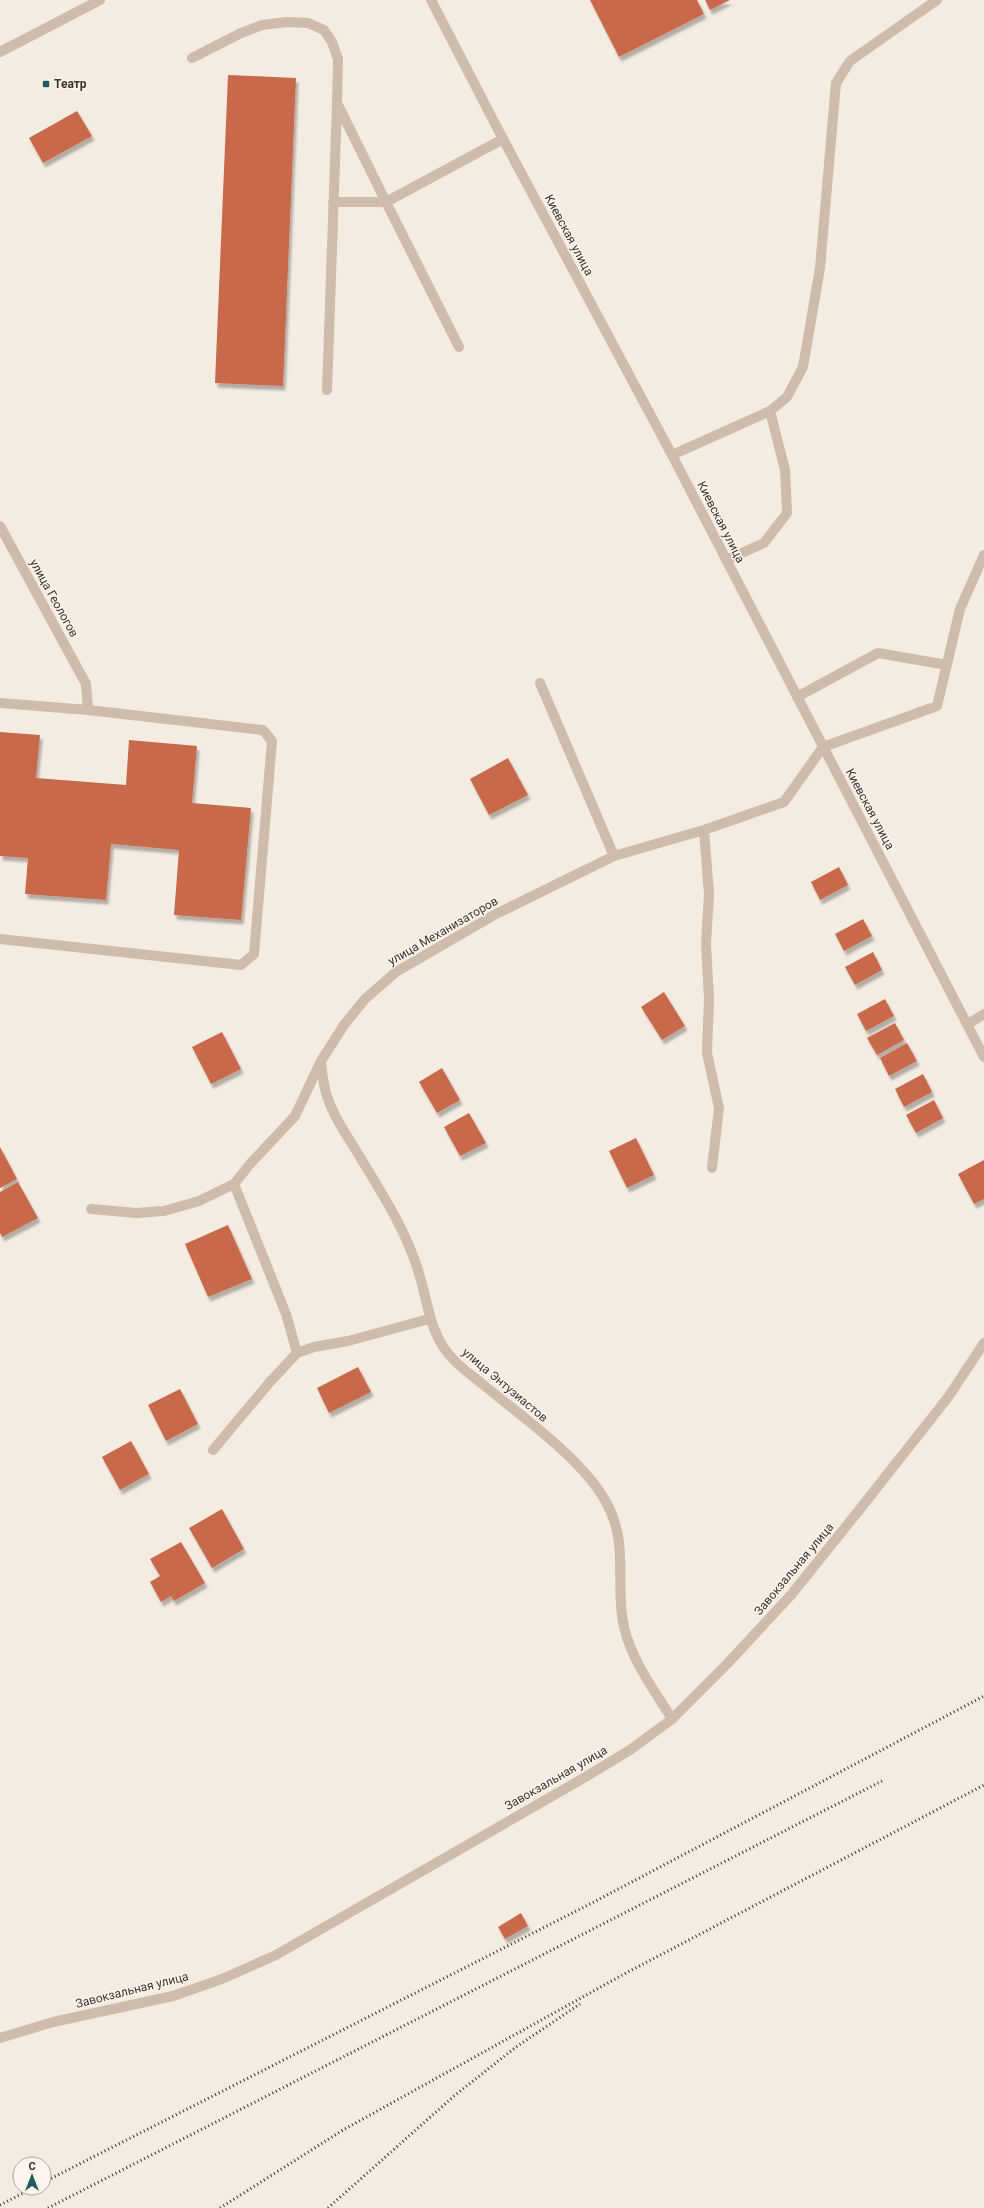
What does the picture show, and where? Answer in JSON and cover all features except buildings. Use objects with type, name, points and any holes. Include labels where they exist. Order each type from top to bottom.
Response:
[{"type":"street","points":[[0,52],[100,0]]},
{"type":"street","name":"Киевская улица","points":[[431,0],[503,139],[672,455],[984,1057]]},
{"type":"street","points":[[672,455],[770,411],[787,397],[803,367],[820,268],[836,83],[850,61],[937,0]]},
{"type":"street","points":[[192,58],[241,33],[262,25],[287,22],[308,23],[324,30],[332,42],[338,60],[327,390]]},
{"type":"street","points":[[337,104],[459,347]]},
{"type":"street","points":[[333,202],[386,202],[503,139]]},
{"type":"street","points":[[726,560],[764,543],[787,513],[785,470],[770,411]]},
{"type":"street","name":"улица Геологов","points":[[0,526],[86,684],[88,710]]},
{"type":"street","points":[[823,747],[937,706],[960,609],[984,555]]},
{"type":"street","points":[[797,697],[878,653],[947,665]]},
{"type":"street","points":[[540,683],[614,856]]},
{"type":"street","points":[[0,703],[88,710],[264,730],[272,741],[254,954],[241,965],[0,939]]},
{"type":"street","name":"улица Механизаторов","points":[[91,1209],[136,1213],[164,1211],[199,1201],[234,1184],[250,1164],[295,1116],[321,1061],[344,1025],[365,998],[396,972],[496,914],[614,856],[704,830],[784,802],[823,747]]},
{"type":"street","points":[[704,830],[709,894],[706,944],[710,999],[707,1053],[718,1108],[712,1168]]},
{"type":"street","points":[[968,1024],[984,1014]]},
{"type":"street","name":"улица Энтузиастов","points":[[321,1061],[326,1094],[336,1119],[393,1213],[407,1240],[418,1268],[429,1318],[452,1359],[561,1449],[588,1477],[606,1501],[617,1526],[621,1554],[624,1625],[632,1651],[642,1672],[672,1719]]},
{"type":"street","points":[[234,1184],[286,1314],[298,1353]]},
{"type":"street","points":[[212,1450],[269,1383],[298,1353],[314,1347],[348,1341],[429,1318]]},
{"type":"street","name":"Завокзальная улица","points":[[0,2038],[54,2022],[173,1996],[222,1979],[276,1955],[630,1750],[672,1719],[727,1664],[791,1595],[944,1402],[984,1343]]},
{"type":"railway","points":[[52,2178],[590,1904],[984,1696]]},
{"type":"railway","points":[[48,2208],[884,1780]]},
{"type":"railway","points":[[220,2208],[343,2130],[626,1973],[984,1785]]},
{"type":"railway","points":[[328,2208],[454,2096],[516,2047],[580,2004]]},
{"type":"railway","points":[[0,2205],[17,2196]]},
{"type":"place","name":"Театр","points":[[46,84]]}]
